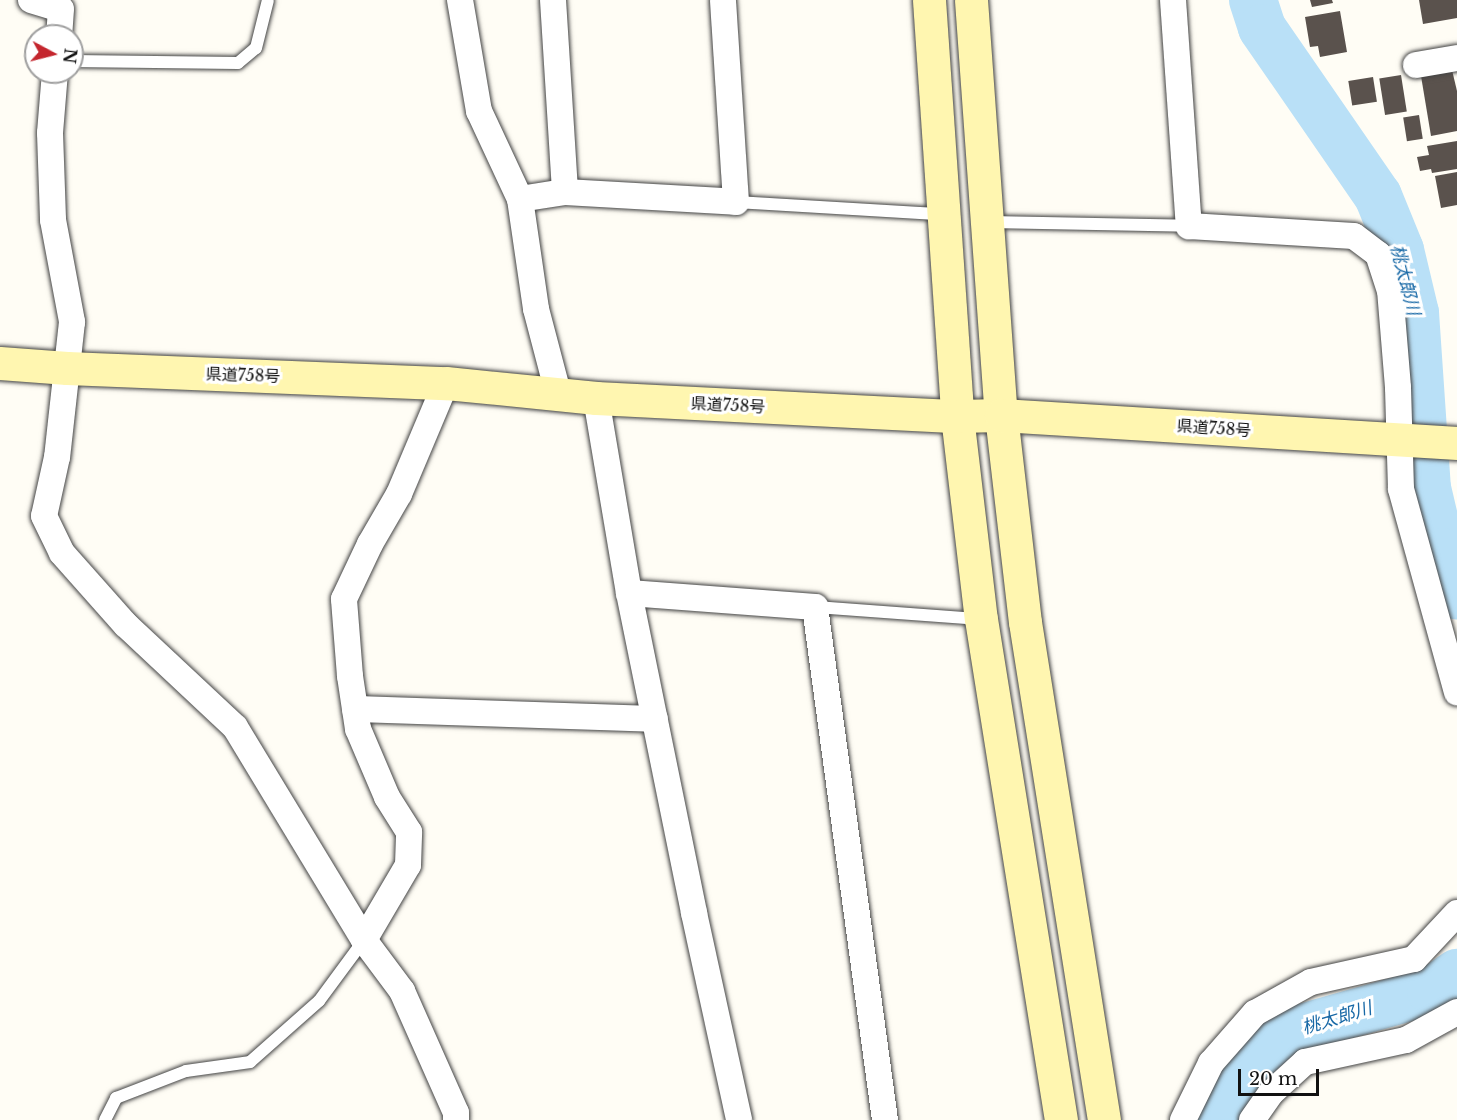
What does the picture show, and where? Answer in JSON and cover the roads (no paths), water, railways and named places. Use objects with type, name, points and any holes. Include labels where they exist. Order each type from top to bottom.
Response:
[{"type":"street","points":[[31,0],[64,4],[61,24]]},
{"type":"street","points":[[460,0],[479,111],[520,199],[536,309],[558,393]]},
{"type":"street","points":[[553,0],[565,192]]},
{"type":"street","points":[[520,199],[565,192],[736,202],[723,0]]},
{"type":"street","points":[[929,0],[957,416],[981,619],[1061,1120]]},
{"type":"street","points":[[971,0],[1001,415],[1025,622],[1104,1120]]},
{"type":"street","points":[[1173,0],[1189,226],[1354,236],[1378,254],[1390,290],[1398,388],[1401,489],[1457,692]]},
{"type":"street","points":[[1416,65],[1457,58]]},
{"type":"street","points":[[54,84],[50,133],[53,209],[72,322],[57,457],[44,516],[62,553],[126,625],[235,727],[364,940],[402,991],[456,1113],[456,1120]]},
{"type":"street","name":"県道758号","points":[[0,363],[67,368],[446,383],[596,398],[957,416],[1001,415],[1457,443]]},
{"type":"street","points":[[364,940],[408,865],[409,832],[387,797],[358,729],[344,599],[370,544],[399,494],[446,383]]},
{"type":"street","points":[[596,398],[629,593],[739,1120]]},
{"type":"street","points":[[629,593],[815,607],[885,1120]]},
{"type":"street","points":[[355,709],[655,720]]},
{"type":"street","points":[[1183,1120],[1210,1063],[1255,1013],[1311,982],[1414,959],[1457,913]]},
{"type":"street","points":[[1252,1120],[1271,1093],[1305,1062],[1406,1040],[1457,1012]]},
{"type":"lane","points":[[84,61],[238,63],[256,48],[268,0]]},
{"type":"lane","points":[[736,202],[942,214]]},
{"type":"lane","points":[[987,222],[1189,226]]},
{"type":"lane","points":[[815,607],[981,619]]},
{"type":"lane","points":[[105,1120],[116,1098],[186,1071],[250,1062],[319,1001],[364,940]]},
{"type":"waterway","name":"桃太郎川","points":[[1253,0],[1262,28],[1378,196],[1400,250],[1415,313],[1427,488],[1442,552],[1457,595]]},
{"type":"waterway","name":"桃太郎川","points":[[1218,1120],[1227,1096],[1260,1052],[1301,1028],[1431,991],[1457,973]]}]
